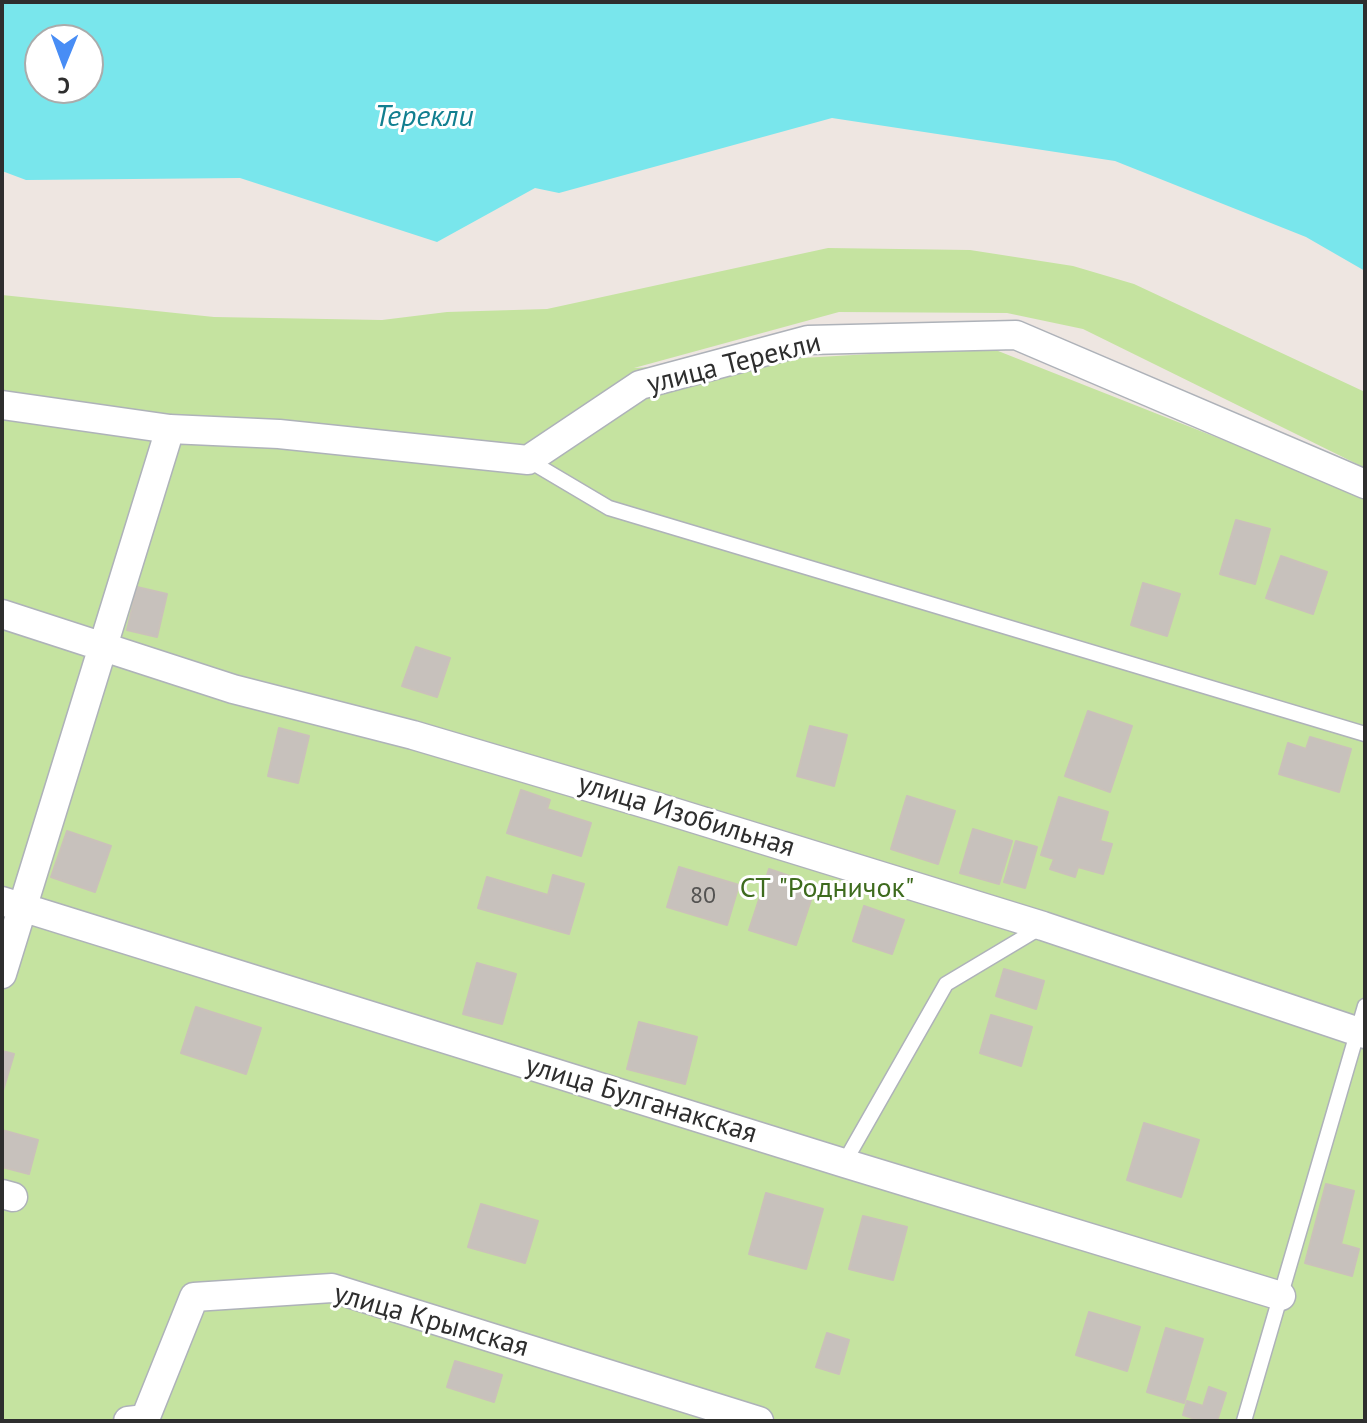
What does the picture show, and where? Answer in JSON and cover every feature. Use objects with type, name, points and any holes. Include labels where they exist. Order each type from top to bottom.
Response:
[{"type":"street","name":"улица Терекли","points":[[528,460],[640,385],[808,340],[1016,335],[1365,484]]},
{"type":"street","points":[[2,405],[170,429],[279,434],[528,460]]},
{"type":"street","points":[[2,974],[13,904],[103,649],[170,429]]},
{"type":"street","name":"улица Изобильная","points":[[2,614],[233,689],[553,775],[1363,1024]]},
{"type":"street","name":"улица Булганакская","points":[[13,904],[1281,1296]]},
{"type":"street","name":"улица Крымская","points":[[128,1421],[145,1419],[194,1297],[332,1288],[759,1421]]},
{"type":"lane","points":[[528,460],[609,508],[1365,734]]},
{"type":"lane","points":[[844,1163],[946,984],[1043,926]]},
{"type":"lane","points":[[1244,1421],[1363,1024]]},
{"type":"green space","name":"СТ \"Родничок\"","points":[[828,248],[970,250],[1073,266],[1134,284],[1365,392],[1365,468],[1083,329],[1007,313],[839,312],[634,368],[988,347],[1365,496],[1365,1421],[2,1421],[2,295],[214,317],[382,320],[447,312],[547,309]]},
{"type":"water","name":"Терекли","points":[[2,2],[1365,2],[1365,271],[1306,237],[1115,161],[832,118],[559,193],[535,188],[437,242],[240,178],[26,180],[2,171]]},
{"type":"building","points":[[1236,520],[1270,529],[1255,584],[1220,574]]},
{"type":"building","points":[[1281,556],[1327,572],[1313,614],[1266,598]]},
{"type":"building","points":[[1143,583],[1180,594],[1167,636],[1131,625]]},
{"type":"building","points":[[137,587],[167,594],[157,637],[127,630]]},
{"type":"building","points":[[416,647],[450,658],[437,697],[402,686]]},
{"type":"building","points":[[1088,711],[1132,726],[1110,792],[1065,776]]},
{"type":"building","points":[[810,726],[847,735],[834,786],[797,776]]},
{"type":"building","points":[[279,728],[309,736],[298,783],[268,776]]},
{"type":"building","points":[[1310,737],[1351,749],[1339,792],[1279,774],[1288,743],[1306,749]]},
{"type":"building","points":[[521,790],[550,800],[547,809],[591,823],[581,856],[507,833]]},
{"type":"building","points":[[907,796],[955,811],[938,864],[891,849]]},
{"type":"building","points":[[1059,797],[1108,812],[1100,841],[1112,844],[1103,874],[1078,867],[1075,877],[1050,869],[1054,859],[1041,855]]},
{"type":"building","points":[[973,829],[1012,841],[999,884],[960,873]]},
{"type":"building","points":[[67,831],[111,846],[95,892],[51,877]]},
{"type":"building","points":[[1016,841],[1037,847],[1025,888],[1004,882]]},
{"type":"building","points":[[679,867],[739,885],[727,925],[667,907]]},
{"type":"building","points":[[769,869],[816,885],[796,945],[749,930]]},
{"type":"building","points":[[553,875],[584,884],[569,934],[478,908],[487,877],[548,895]]},
{"type":"building","points":[[864,906],[904,920],[892,954],[853,941]]},
{"type":"building","points":[[477,963],[516,974],[502,1024],[463,1014]]},
{"type":"building","points":[[1004,969],[1044,981],[1036,1009],[996,996]]},
{"type":"building","points":[[196,1007],[261,1028],[246,1074],[181,1053]]},
{"type":"building","points":[[991,1015],[1032,1027],[1021,1066],[980,1053]]},
{"type":"building","points":[[639,1022],[697,1037],[685,1084],[627,1069]]},
{"type":"building","points":[[2,1051],[14,1054],[2,1094]]},
{"type":"building","points":[[1144,1123],[1199,1140],[1181,1197],[1127,1180]]},
{"type":"building","points":[[2,1130],[38,1140],[29,1174],[2,1167]]},
{"type":"building","points":[[1326,1184],[1354,1191],[1341,1244],[1359,1249],[1352,1276],[1305,1263]]},
{"type":"building","points":[[766,1193],[823,1209],[806,1269],[749,1254]]},
{"type":"building","points":[[481,1204],[538,1221],[525,1263],[468,1247]]},
{"type":"building","points":[[863,1216],[907,1227],[893,1280],[849,1269]]},
{"type":"building","points":[[1089,1312],[1140,1327],[1127,1371],[1076,1355]]},
{"type":"building","points":[[1166,1328],[1203,1339],[1184,1403],[1147,1392]]},
{"type":"building","points":[[827,1333],[849,1340],[839,1374],[816,1367]]},
{"type":"building","points":[[455,1361],[502,1375],[494,1402],[447,1387]]},
{"type":"building","points":[[1209,1387],[1226,1393],[1217,1421],[1202,1421],[1183,1415],[1187,1401],[1203,1406]]}]
